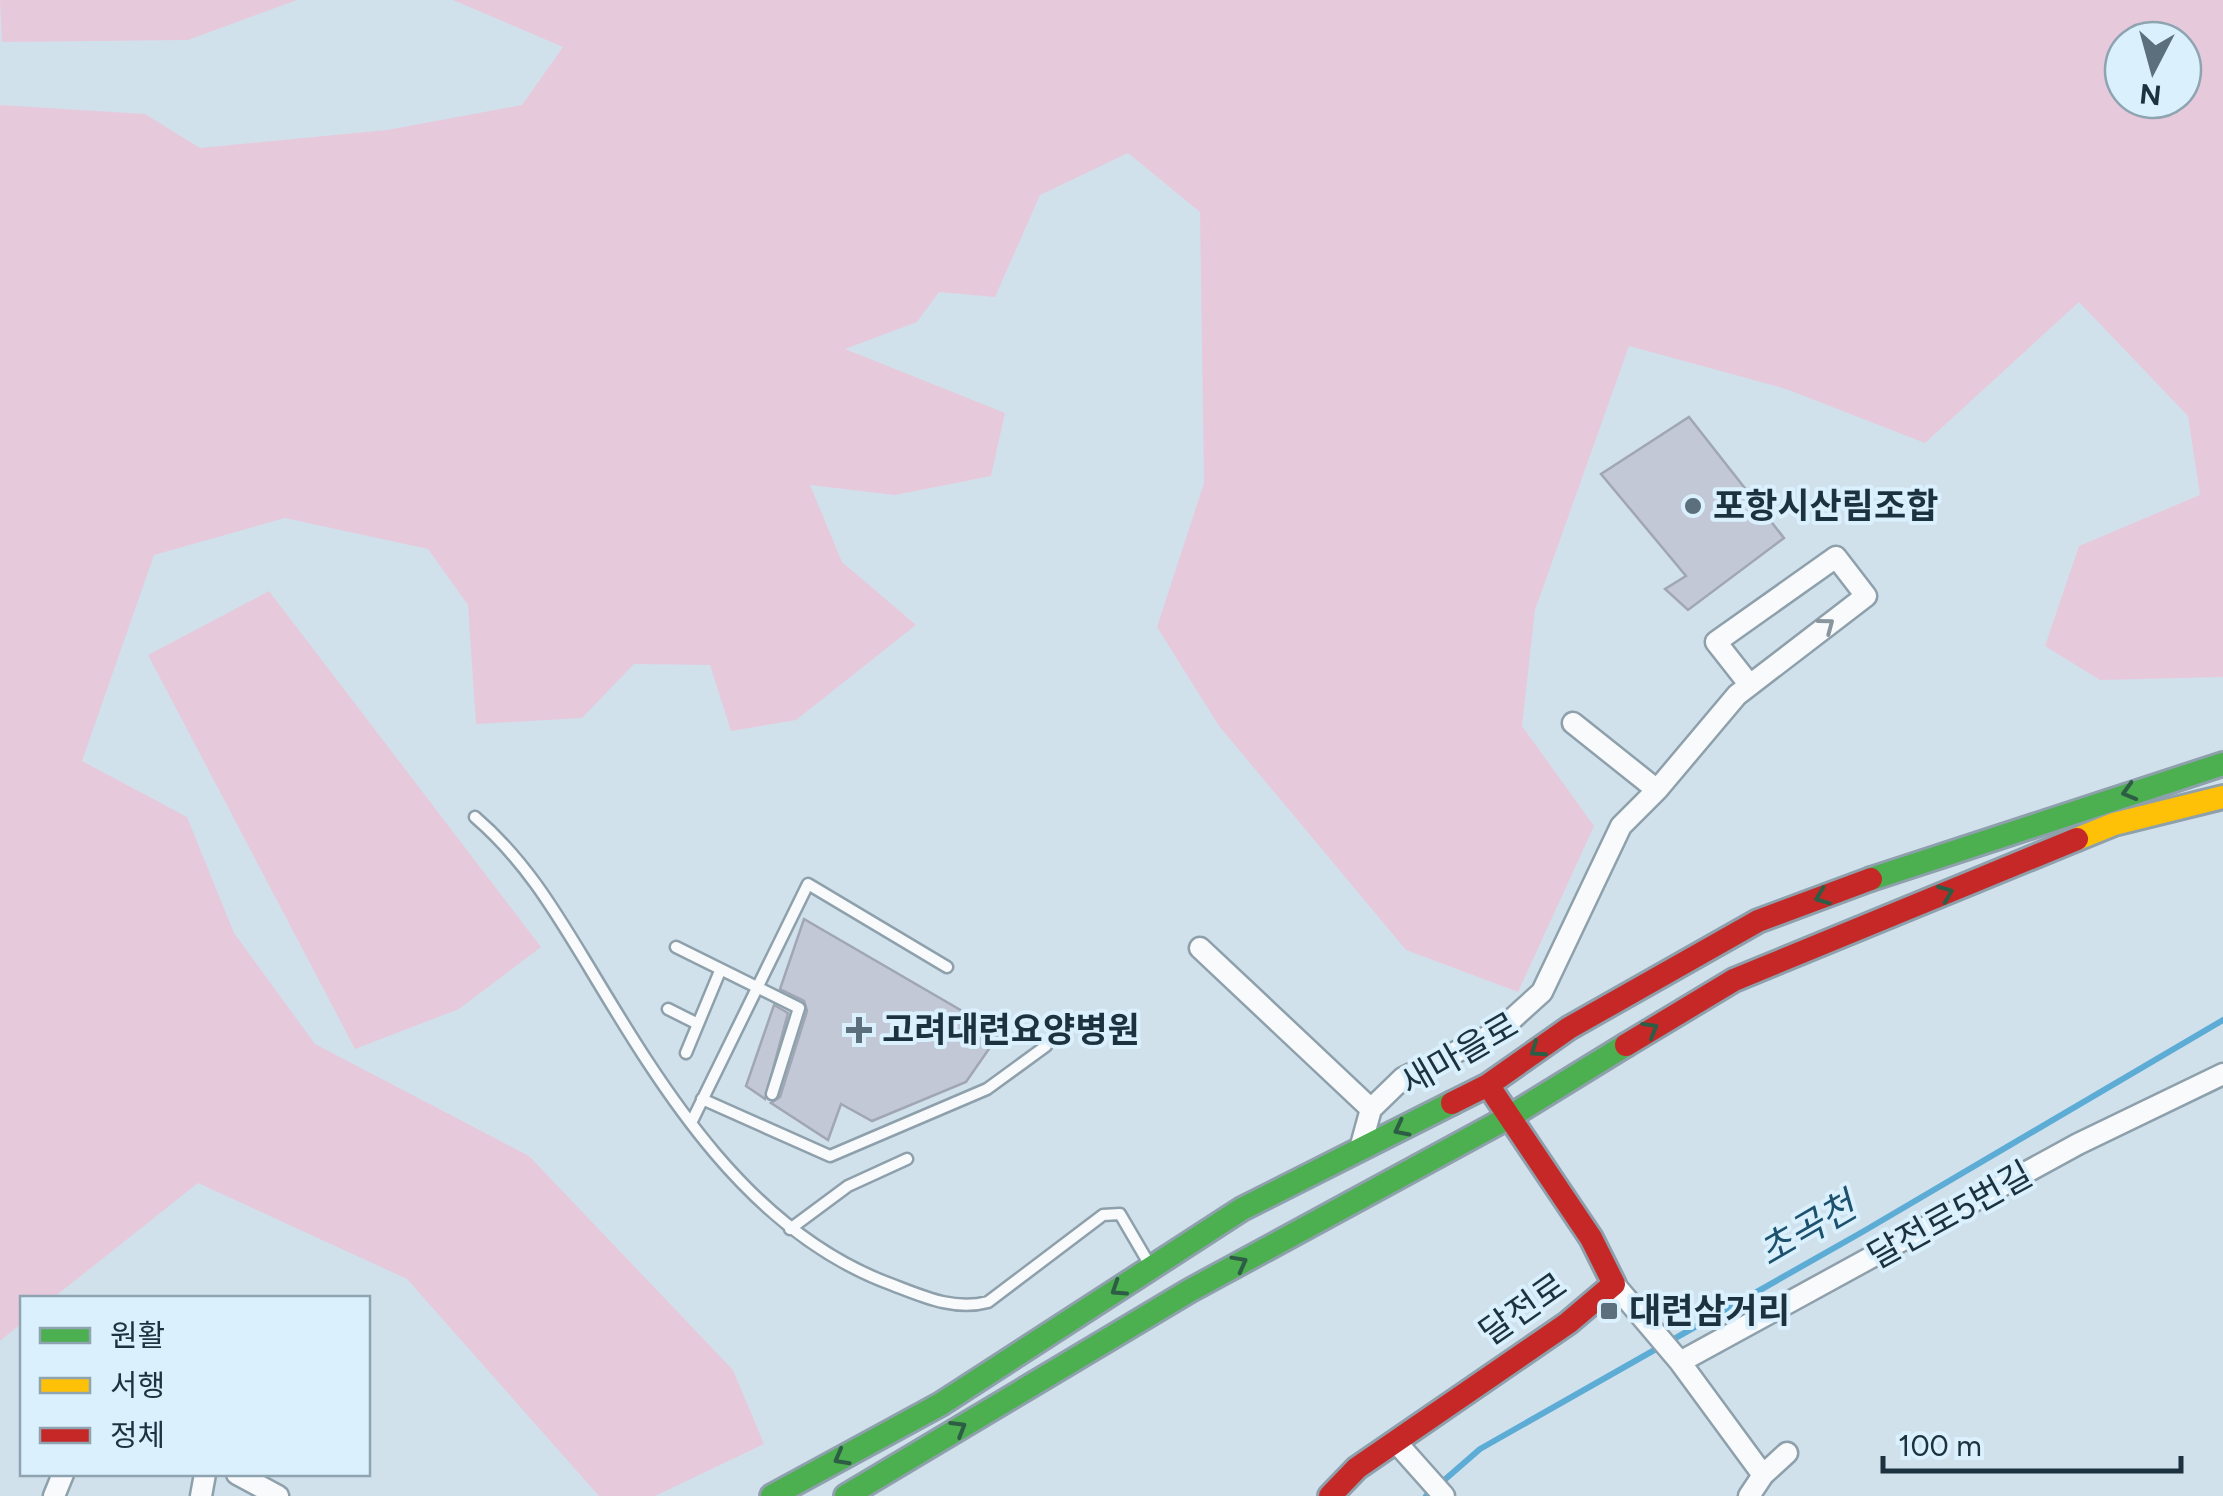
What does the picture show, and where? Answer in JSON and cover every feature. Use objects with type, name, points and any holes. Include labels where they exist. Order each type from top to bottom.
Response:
[{"type":"main road","name":"새마을로","points":[[772,1496],[940,1404],[1242,1209],[1488,1084],[1569,1028],[1758,921],[1945,850],[2223,764]]},
{"type":"main road","points":[[846,1496],[1189,1291],[1509,1117],[1734,980],[2114,824],[2223,797]]},
{"type":"main road","name":"달전로","points":[[1330,1496],[1357,1468],[1399,1445],[1568,1323],[1614,1284],[1591,1238],[1488,1084]]},
{"type":"street","points":[[1360,1149],[1371,1110],[1404,1078],[1499,1031],[1542,992],[1621,826],[1749,684],[1866,596],[1836,557],[1716,642],[1749,684]]},
{"type":"street","points":[[1573,723],[1656,790]]},
{"type":"street","name":"새마을로","points":[[1200,948],[1371,1110]]},
{"type":"street","name":"달전로5번길","points":[[1677,1358],[2078,1144],[2223,1074]]},
{"type":"street","points":[[1614,1284],[1677,1358],[1763,1474]]},
{"type":"street","points":[[1399,1445],[1444,1496]]},
{"type":"street","points":[[1749,1496],[1763,1474],[1787,1452]]},
{"type":"street","points":[[240,1476],[278,1496]]},
{"type":"lane","points":[[475,817],[507,844],[553,904],[705,1144],[790,1229],[866,1276],[938,1302],[972,1306],[988,1302],[1103,1215],[1120,1214],[1151,1268]]},
{"type":"lane","points":[[691,1122],[808,884],[947,967]]},
{"type":"lane","points":[[676,947],[799,1008],[772,1094]]},
{"type":"lane","points":[[686,1054],[720,972]]},
{"type":"lane","points":[[668,1009],[698,1024]]},
{"type":"lane","points":[[702,1098],[830,1156],[987,1089],[1046,1046]]},
{"type":"lane","points":[[790,1229],[848,1186],[908,1159]]},
{"type":"shaded area","points":[[0,0],[297,0],[188,40],[2,42]]},
{"type":"shaded area","points":[[453,0],[2223,0],[2223,677],[2100,680],[2045,646],[2079,546],[2200,495],[2188,416],[2079,302],[1925,443],[1786,389],[1629,346],[1535,610],[1522,726],[1594,826],[1518,992],[1406,950],[1219,726],[1157,627],[1204,483],[1200,212],[1128,153],[1040,195],[995,297],[939,292],[917,322],[845,349],[1005,413],[991,476],[895,495],[810,485],[842,562],[916,625],[796,720],[731,731],[710,665],[634,664],[582,718],[476,724],[468,605],[428,549],[285,518],[154,555],[82,761],[187,817],[234,933],[315,1044],[529,1156],[733,1370],[764,1444],[655,1496],[599,1496],[407,1279],[198,1183],[56,1296],[20,1296],[20,1325],[0,1341],[0,105],[145,114],[200,148],[387,130],[522,105],[563,47]]},
{"type":"shaded area","points":[[269,591],[541,947],[459,1009],[355,1049],[148,655]]},
{"type":"building","name":"포항시산림조합","points":[[1689,417],[1784,538],[1688,610],[1665,589],[1686,576],[1601,474]]},
{"type":"building","points":[[804,919],[1000,1033],[966,1082],[872,1121],[841,1104],[828,1140],[771,1103],[780,1097],[807,1011],[804,1001],[780,989]]},
{"type":"building","points":[[774,1005],[788,1013],[765,1099],[746,1086]]},
{"type":"waterway","name":"초곡천","points":[[1426,1496],[1480,1449],[1864,1231],[2223,1020]]},
{"type":"traffic: fast","points":[[1871,879],[2223,764]]},
{"type":"traffic: fast","points":[[846,1496],[1189,1291],[1509,1117],[1626,1045]]},
{"type":"traffic: fast","points":[[772,1496],[941,1404],[1242,1209],[1452,1103]]},
{"type":"traffic: slow","points":[[2077,839],[2114,824],[2223,797]]},
{"type":"traffic: jam","points":[[1626,1045],[1734,980],[2077,839]]},
{"type":"traffic: jam","points":[[1452,1103],[1488,1085],[1569,1028],[1758,921],[1871,879]]},
{"type":"traffic: jam","points":[[1330,1496],[1357,1468],[1568,1323],[1614,1284],[1591,1238],[1488,1085]]},
{"type":"place","name":"포항시산림조합","points":[[1693,506]]},
{"type":"place","name":"고려대련요양병원","points":[[859,1030]]},
{"type":"place","name":"대련삼거리","points":[[1609,1311]]}]
